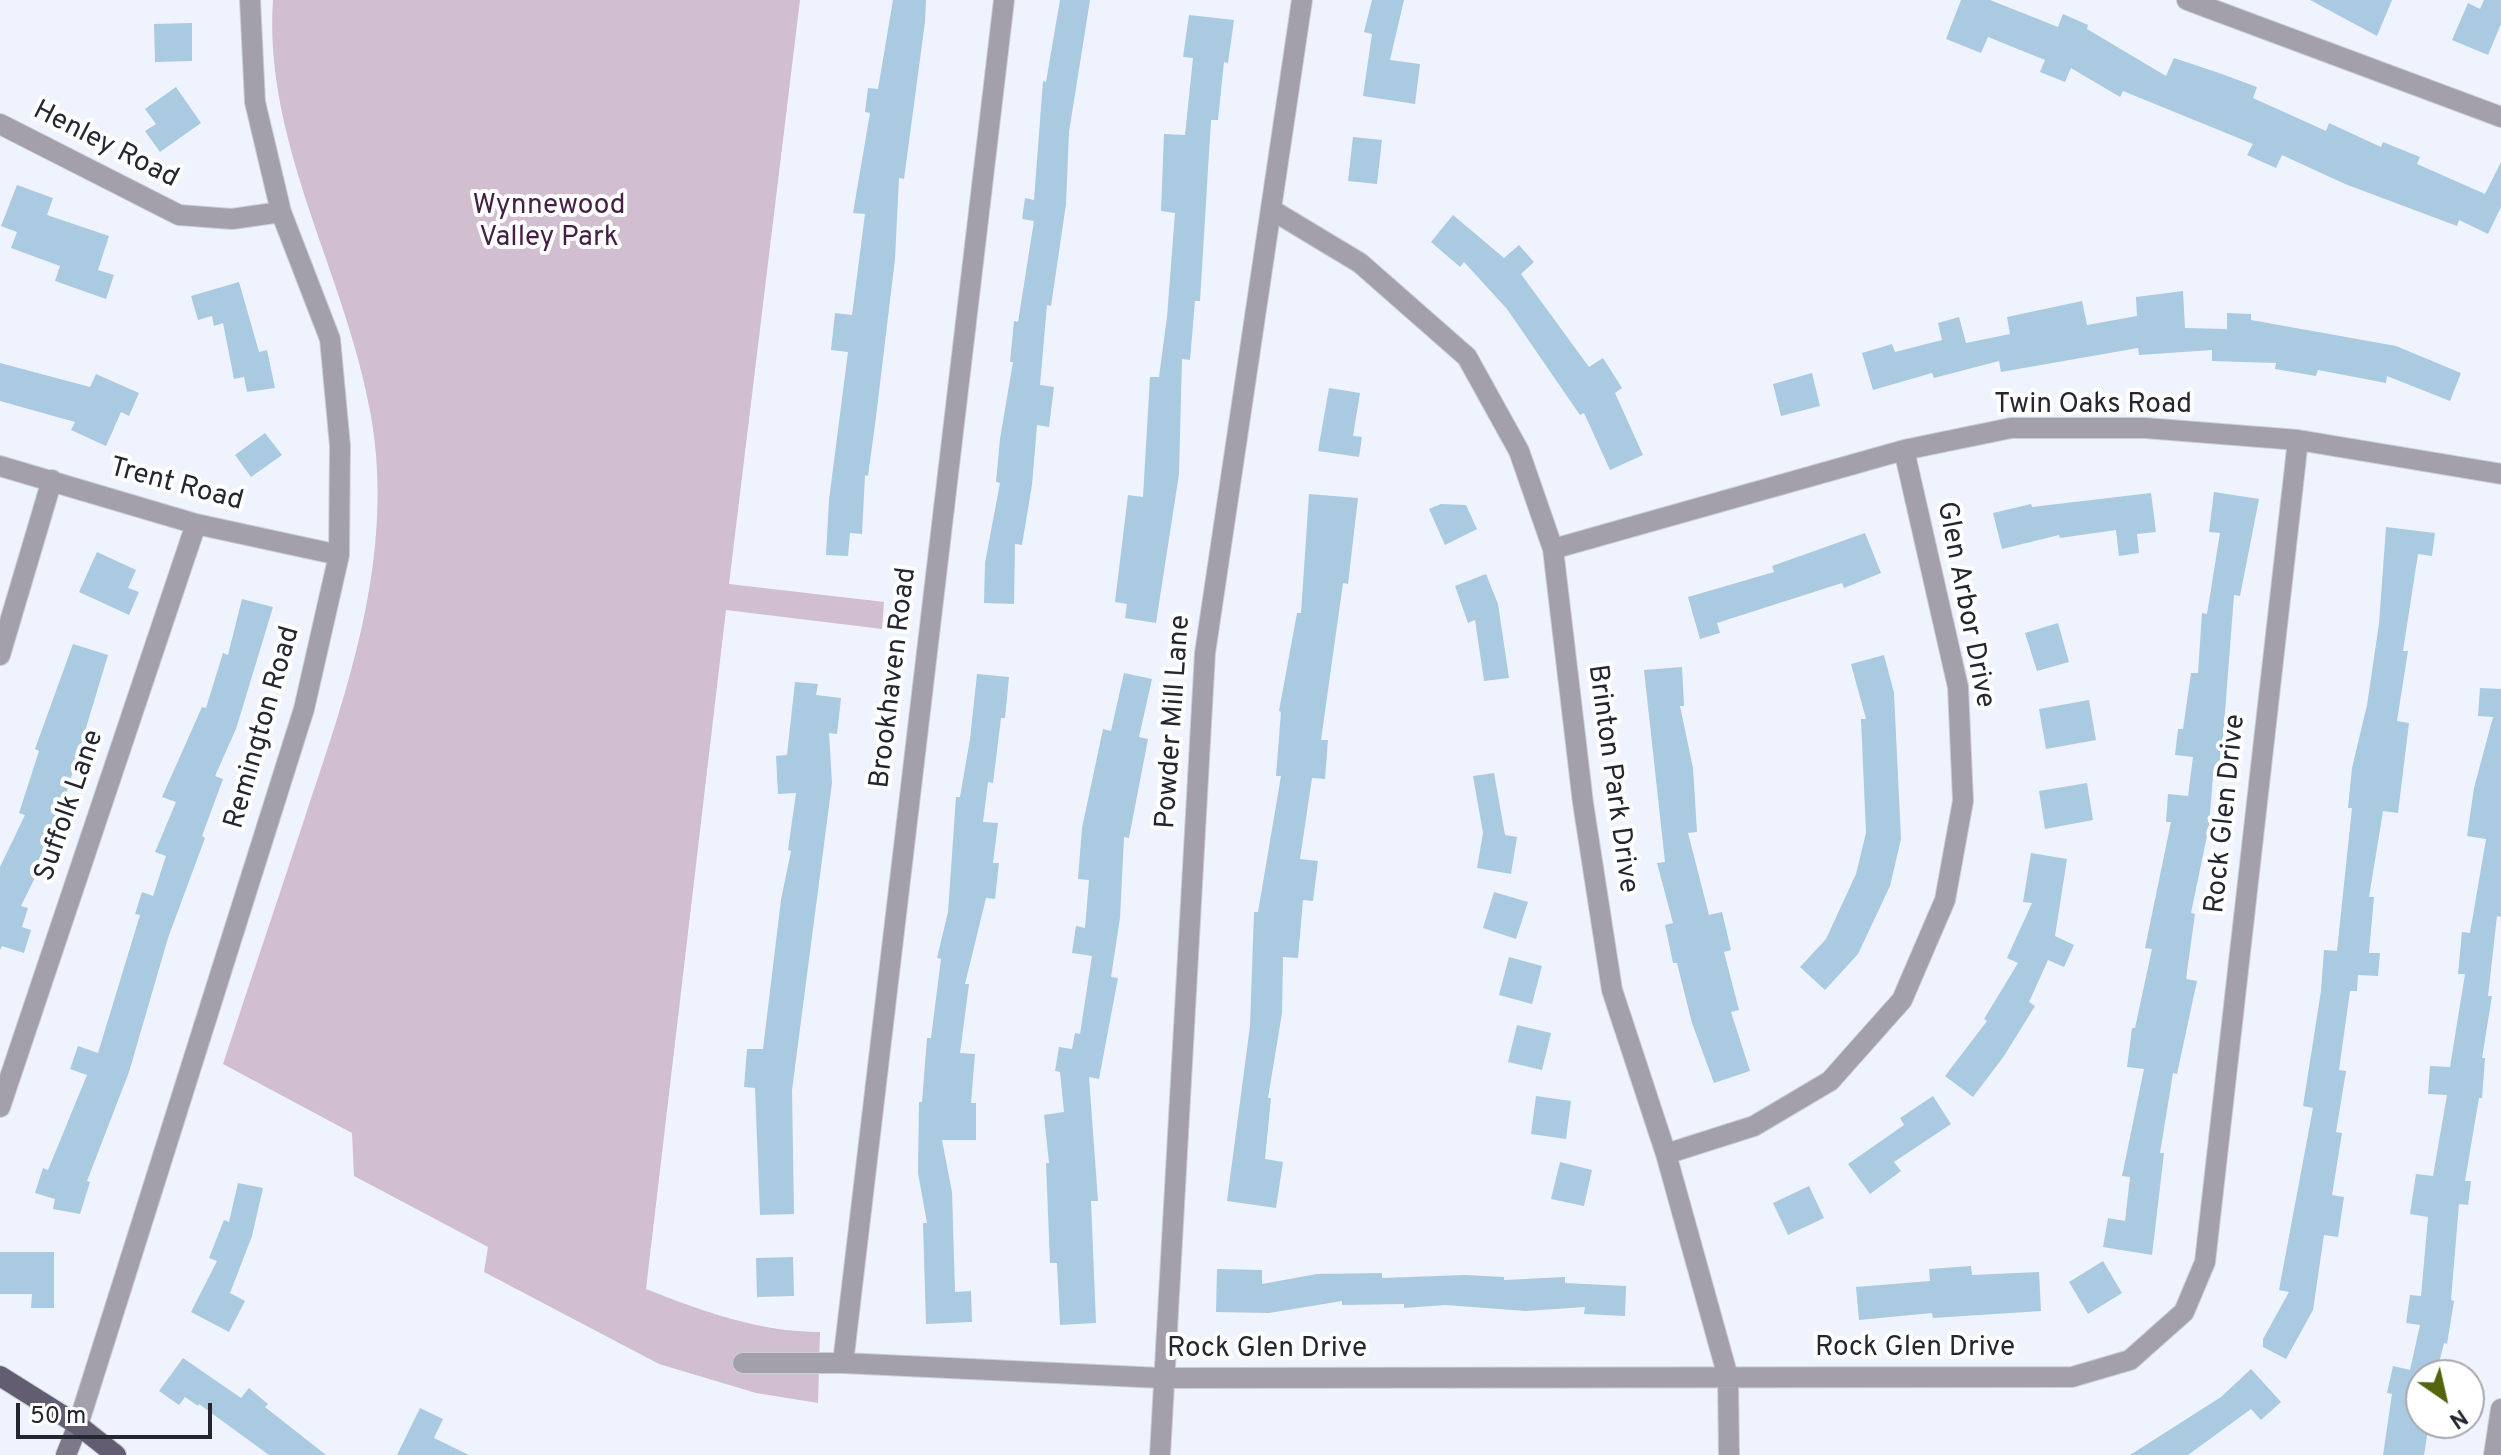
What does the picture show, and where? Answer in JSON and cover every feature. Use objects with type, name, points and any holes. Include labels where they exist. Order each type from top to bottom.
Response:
[{"type":"main road","points":[[0,1376],[78,1425],[116,1455]]},
{"type":"main road","name":"Remington Road","points":[[66,1455],[78,1425]]},
{"type":"street","name":"Remington Road","points":[[78,1425],[304,709],[339,555],[340,446],[330,339],[281,212],[255,102],[250,0]]},
{"type":"street","name":"Brookhaven Road","points":[[843,1363],[1004,0]]},
{"type":"street","name":"Powder Mill Lane","points":[[1160,1455],[1161,1378],[1205,653],[1302,0]]},
{"type":"street","points":[[2187,0],[2501,117]]},
{"type":"street","name":"Henley Road","points":[[0,124],[179,215],[232,219],[281,212]]},
{"type":"street","name":"Brinton Park Drive","points":[[1272,210],[1360,263],[1467,357],[1519,451],[1553,549],[1583,803],[1612,990],[1666,1154],[1728,1377],[1729,1455]]},
{"type":"street","name":"Twin Oaks Road","points":[[1553,549],[1904,450],[2011,428],[2145,428],[2298,440],[2501,474]]},
{"type":"street","name":"Rock Glen Drive","points":[[743,1363],[843,1363],[1161,1378],[2072,1377],[2130,1360],[2184,1312],[2205,1262],[2298,440]]},
{"type":"street","name":"Glen Arbor Drive","points":[[1666,1154],[1754,1126],[1830,1081],[1902,1000],[1945,900],[1963,801],[1958,687],[1904,450]]},
{"type":"street","name":"Trent Road","points":[[0,466],[196,524],[339,555]]},
{"type":"street","points":[[0,655],[52,480]]},
{"type":"street","name":"Suffolk Lane","points":[[0,1107],[196,524]]},
{"type":"street","points":[[2494,1455],[2501,1409]]},
{"type":"green space","name":"Wynnewood Valley Park","points":[[273,0],[800,0],[729,584],[884,602],[882,629],[726,610],[646,1289],[753,1324],[820,1332],[818,1403],[756,1393],[659,1364],[484,1272],[488,1247],[354,1176],[352,1133],[223,1064],[352,669],[364,620],[377,519],[377,468],[371,416],[344,312],[293,158],[273,53]]},
{"type":"building","points":[[893,0],[926,0],[925,22],[904,179],[899,178],[895,259],[868,476],[865,475],[862,534],[850,533],[848,556],[826,555],[829,500],[848,352],[831,350],[835,313],[852,315],[865,214],[853,213],[870,113],[865,112],[868,88],[878,89]]},
{"type":"building","points":[[1060,0],[1090,0],[1069,132],[1066,204],[1051,306],[1047,305],[1040,385],[1054,387],[1049,427],[1037,425],[1032,485],[1022,545],[1015,544],[1014,604],[984,603],[985,563],[1000,483],[996,482],[1000,439],[1013,362],[1010,362],[1014,321],[1018,322],[1034,221],[1022,219],[1025,198],[1034,200],[1043,81],[1046,82]]},
{"type":"building","points":[[1372,0],[1404,0],[1390,60],[1420,64],[1415,104],[1363,96],[1372,34],[1364,32]]},
{"type":"building","points":[[1961,0],[1990,0],[2058,27],[2063,14],[2088,25],[2087,29],[2166,76],[2174,58],[2257,87],[2253,98],[2326,131],[2329,123],[2381,147],[2383,142],[2420,157],[2417,164],[2485,194],[2501,162],[2501,207],[2488,234],[2459,220],[2457,226],[2345,184],[2282,155],[2276,168],[2247,155],[2253,144],[2123,91],[2120,97],[2071,68],[2065,82],[2040,72],[2045,60],[1988,37],[1981,53],[1946,39]]},
{"type":"building","points":[[2310,0],[2392,0],[2377,36]]},
{"type":"building","points":[[2484,0],[2501,0],[2501,24],[2488,55],[2452,40],[2468,3],[2480,9]]},
{"type":"building","points":[[1189,15],[1234,20],[1228,63],[1224,62],[1218,120],[1211,120],[1200,301],[1195,301],[1190,360],[1182,359],[1179,474],[1156,623],[1125,618],[1127,604],[1115,602],[1128,495],[1143,497],[1150,377],[1159,377],[1167,317],[1175,213],[1161,211],[1164,134],[1185,135],[1193,58],[1183,57]]},
{"type":"building","points":[[192,23],[192,61],[155,62],[154,24]]},
{"type":"building","points":[[176,87],[201,123],[160,152],[145,131],[156,124],[145,109]]},
{"type":"building","points":[[1353,137],[1382,140],[1377,184],[1348,181]]},
{"type":"building","points":[[17,185],[53,198],[47,215],[109,236],[98,270],[114,275],[106,299],[55,281],[60,266],[11,248],[17,232],[1,226]]},
{"type":"building","points":[[1453,215],[1504,258],[1519,245],[1534,262],[1521,274],[1589,367],[1603,358],[1622,388],[1615,393],[1643,455],[1610,470],[1584,413],[1580,415],[1507,309],[1464,262],[1460,267],[1431,242]]},
{"type":"building","points":[[239,282],[259,352],[267,350],[275,388],[247,392],[244,377],[234,379],[223,323],[214,326],[212,316],[198,320],[191,296]]},
{"type":"building","points":[[2183,291],[2185,328],[2227,329],[2227,313],[2251,314],[2251,320],[2396,346],[2461,373],[2450,401],[2387,376],[2386,383],[2318,370],[2316,376],[2275,369],[2276,363],[2212,361],[2212,350],[2139,355],[2138,348],[2001,372],[1999,361],[1934,378],[1932,373],[1873,390],[1862,353],[1892,344],[1895,352],[1942,340],[1938,323],[1959,317],[1966,343],[2010,334],[2007,317],[2082,301],[2087,325],[2137,316],[2136,297]]},
{"type":"building","points":[[0,363],[90,387],[96,374],[139,393],[129,416],[121,412],[106,446],[71,430],[75,422],[0,401]]},
{"type":"building","points":[[1812,373],[1820,406],[1781,416],[1773,384]]},
{"type":"building","points":[[1329,388],[1360,393],[1353,436],[1362,437],[1359,457],[1318,451]]},
{"type":"building","points":[[265,433],[282,455],[251,477],[235,455]]},
{"type":"building","points":[[2214,492],[2259,499],[2240,596],[2234,595],[2220,777],[2213,776],[2209,826],[2191,913],[2195,914],[2186,979],[2197,981],[2177,1074],[2173,1073],[2160,1153],[2164,1153],[2152,1255],[2103,1247],[2108,1218],[2125,1221],[2130,1177],[2122,1176],[2144,1069],[2127,1067],[2132,1028],[2135,1028],[2152,949],[2145,948],[2171,822],[2166,822],[2168,794],[2188,796],[2193,757],[2175,755],[2178,729],[2183,729],[2191,673],[2198,673],[2202,613],[2207,614],[2220,533],[2209,532]]},
{"type":"building","points":[[2151,493],[2156,532],[2137,534],[2139,553],[2119,556],[2116,530],[2060,538],[2059,535],[2002,549],[1993,513],[2031,504],[2032,507]]},
{"type":"building","points":[[1309,494],[1358,498],[1348,584],[1343,583],[1321,740],[1328,740],[1325,779],[1312,778],[1300,859],[1318,861],[1313,901],[1303,900],[1298,958],[1283,957],[1282,1013],[1268,1098],[1271,1098],[1265,1159],[1283,1162],[1276,1208],[1227,1201],[1250,1026],[1254,912],[1258,912],[1281,776],[1276,776],[1279,711],[1297,613],[1301,613]]},
{"type":"building","points":[[1441,504],[1466,505],[1477,529],[1445,545],[1429,509]]},
{"type":"building","points":[[2386,527],[2435,533],[2432,556],[2418,554],[2403,651],[2408,651],[2397,721],[2409,723],[2398,813],[2383,811],[2369,897],[2374,897],[2369,953],[2380,953],[2378,976],[2358,975],[2357,991],[2350,991],[2339,1070],[2346,1071],[2336,1132],[2342,1133],[2332,1195],[2344,1197],[2338,1237],[2324,1235],[2313,1310],[2286,1359],[2263,1347],[2263,1339],[2289,1292],[2279,1290],[2313,1108],[2303,1106],[2321,991],[2324,950],[2337,951],[2352,808],[2348,808],[2352,768],[2367,705],[2379,624]]},
{"type":"building","points":[[1865,533],[1881,573],[1844,588],[1842,583],[1717,623],[1720,633],[1700,639],[1688,597],[1774,572],[1772,566]]},
{"type":"building","points":[[97,552],[136,570],[128,588],[139,592],[129,615],[79,592]]},
{"type":"building","points":[[1486,574],[1498,604],[1509,678],[1484,681],[1475,620],[1468,623],[1455,586]]},
{"type":"building","points":[[242,599],[273,607],[236,729],[215,776],[223,779],[202,836],[205,838],[168,938],[129,1072],[87,1181],[90,1182],[80,1214],[53,1209],[55,1199],[35,1193],[43,1168],[48,1170],[87,1075],[70,1069],[78,1046],[98,1053],[140,915],[135,914],[142,892],[153,896],[166,856],[155,852],[176,802],[162,797],[202,707],[206,708],[223,653],[228,655]]},
{"type":"building","points":[[2058,623],[2069,662],[2037,671],[2025,633]]},
{"type":"building","points":[[73,644],[108,655],[50,847],[21,906],[28,908],[22,927],[31,930],[24,953],[2,946],[0,950],[0,867],[25,815],[19,813],[39,751],[35,749]]},
{"type":"building","points":[[1884,655],[1894,693],[1901,839],[1890,886],[1858,954],[1825,990],[1800,967],[1826,939],[1856,874],[1866,833],[1861,719],[1866,719],[1851,664]]},
{"type":"building","points":[[1682,667],[1684,706],[1680,706],[1693,768],[1697,832],[1688,833],[1709,915],[1722,912],[1731,950],[1724,952],[1739,1010],[1731,1012],[1750,1071],[1714,1083],[1692,1023],[1677,963],[1673,963],[1665,925],[1673,923],[1657,863],[1665,862],[1644,670]]},
{"type":"building","points":[[1124,673],[1152,679],[1139,737],[1148,739],[1129,838],[1124,837],[1120,918],[1111,977],[1118,978],[1099,1079],[1089,1077],[1098,1201],[1091,1201],[1096,1323],[1060,1325],[1057,1263],[1050,1263],[1046,1163],[1049,1163],[1044,1115],[1064,1112],[1060,1072],[1055,1071],[1059,1047],[1072,1049],[1075,1033],[1080,1034],[1092,956],[1072,953],[1076,926],[1085,928],[1089,880],[1078,879],[1082,828],[1103,729],[1111,731]]},
{"type":"building","points":[[977,674],[1009,677],[1005,718],[1001,718],[993,783],[988,782],[983,822],[998,823],[993,863],[999,863],[995,899],[986,898],[965,984],[969,984],[960,1053],[975,1054],[971,1103],[976,1103],[976,1140],[942,1140],[952,1192],[955,1292],[971,1291],[972,1322],[926,1324],[923,1223],[927,1223],[918,1173],[919,1102],[922,1102],[927,1038],[931,1038],[941,959],[937,958],[948,912],[956,797],[960,797],[970,739]]},
{"type":"building","points":[[795,682],[818,684],[816,695],[841,698],[837,734],[829,733],[832,783],[792,1090],[794,1214],[760,1215],[755,1088],[744,1087],[747,1049],[763,1049],[781,900],[791,851],[788,850],[796,793],[778,794],[776,756],[787,755]]},
{"type":"building","points":[[2480,688],[2501,689],[2501,917],[2497,916],[2488,996],[2492,996],[2482,1058],[2485,1058],[2482,1098],[2479,1098],[2465,1181],[2471,1181],[2468,1205],[2459,1204],[2451,1300],[2454,1301],[2447,1344],[2444,1343],[2440,1359],[2412,1359],[2420,1325],[2406,1323],[2410,1295],[2421,1296],[2428,1217],[2410,1214],[2416,1174],[2433,1176],[2447,1095],[2428,1094],[2430,1066],[2450,1067],[2465,974],[2458,974],[2462,932],[2470,933],[2486,839],[2467,836],[2474,788],[2493,717],[2478,716]]},
{"type":"building","points":[[2089,700],[2096,740],[2046,749],[2039,709]]},
{"type":"building","points":[[1494,773],[1505,835],[1517,837],[1511,874],[1477,868],[1483,833],[1473,776]]},
{"type":"building","points":[[2087,783],[2093,820],[2045,829],[2039,791]]},
{"type":"building","points":[[2031,853],[2067,859],[2055,936],[2074,945],[2064,967],[2048,960],[2029,1002],[2035,1006],[2004,1056],[1973,1097],[1945,1076],[1987,1021],[1984,1019],[2018,963],[2007,958],[2032,903],[2023,902]]},
{"type":"building","points":[[1494,892],[1528,902],[1516,939],[1483,928]]},
{"type":"building","points":[[1509,957],[1542,966],[1532,1004],[1499,995]]},
{"type":"building","points":[[1517,1025],[1551,1033],[1542,1070],[1508,1062]]},
{"type":"building","points":[[1536,1096],[1571,1101],[1566,1139],[1531,1134]]},
{"type":"building","points":[[1933,1096],[1951,1124],[1894,1162],[1901,1171],[1870,1194],[1848,1164],[1904,1125],[1900,1118]]},
{"type":"building","points":[[1560,1162],[1592,1170],[1584,1206],[1551,1199]]},
{"type":"building","points":[[238,1183],[263,1188],[252,1236],[230,1293],[245,1301],[229,1332],[191,1312],[217,1261],[209,1258],[224,1220],[229,1222]]},
{"type":"building","points":[[1809,1186],[1824,1218],[1788,1235],[1773,1203]]},
{"type":"building","points":[[0,1252],[54,1252],[54,1308],[31,1308],[32,1294],[0,1294]]},
{"type":"building","points":[[793,1257],[794,1296],[757,1297],[756,1258]]},
{"type":"building","points":[[2103,1261],[2122,1293],[2088,1314],[2069,1282]]},
{"type":"building","points":[[1971,1266],[1972,1275],[2039,1272],[2041,1311],[1933,1318],[1932,1313],[1859,1320],[1856,1287],[1930,1281],[1929,1269]]},
{"type":"building","points":[[1217,1269],[1262,1270],[1262,1284],[1317,1274],[1382,1273],[1382,1278],[1465,1275],[1504,1277],[1504,1280],[1565,1277],[1565,1283],[1626,1286],[1625,1316],[1584,1314],[1585,1307],[1526,1311],[1445,1305],[1404,1308],[1404,1304],[1342,1305],[1342,1301],[1269,1313],[1216,1312]]},
{"type":"building","points":[[183,1358],[241,1398],[249,1388],[268,1404],[265,1407],[326,1455],[269,1455],[199,1404],[185,1397],[179,1405],[159,1391]]},
{"type":"building","points":[[2393,1366],[2405,1369],[2405,1439],[2427,1439],[2424,1455],[2383,1455],[2392,1394],[2387,1393]]},
{"type":"building","points":[[2251,1369],[2281,1402],[2261,1420],[2251,1409],[2188,1455],[2130,1455],[2221,1397]]},
{"type":"building","points":[[420,1408],[443,1419],[434,1438],[469,1455],[397,1455]]}]
